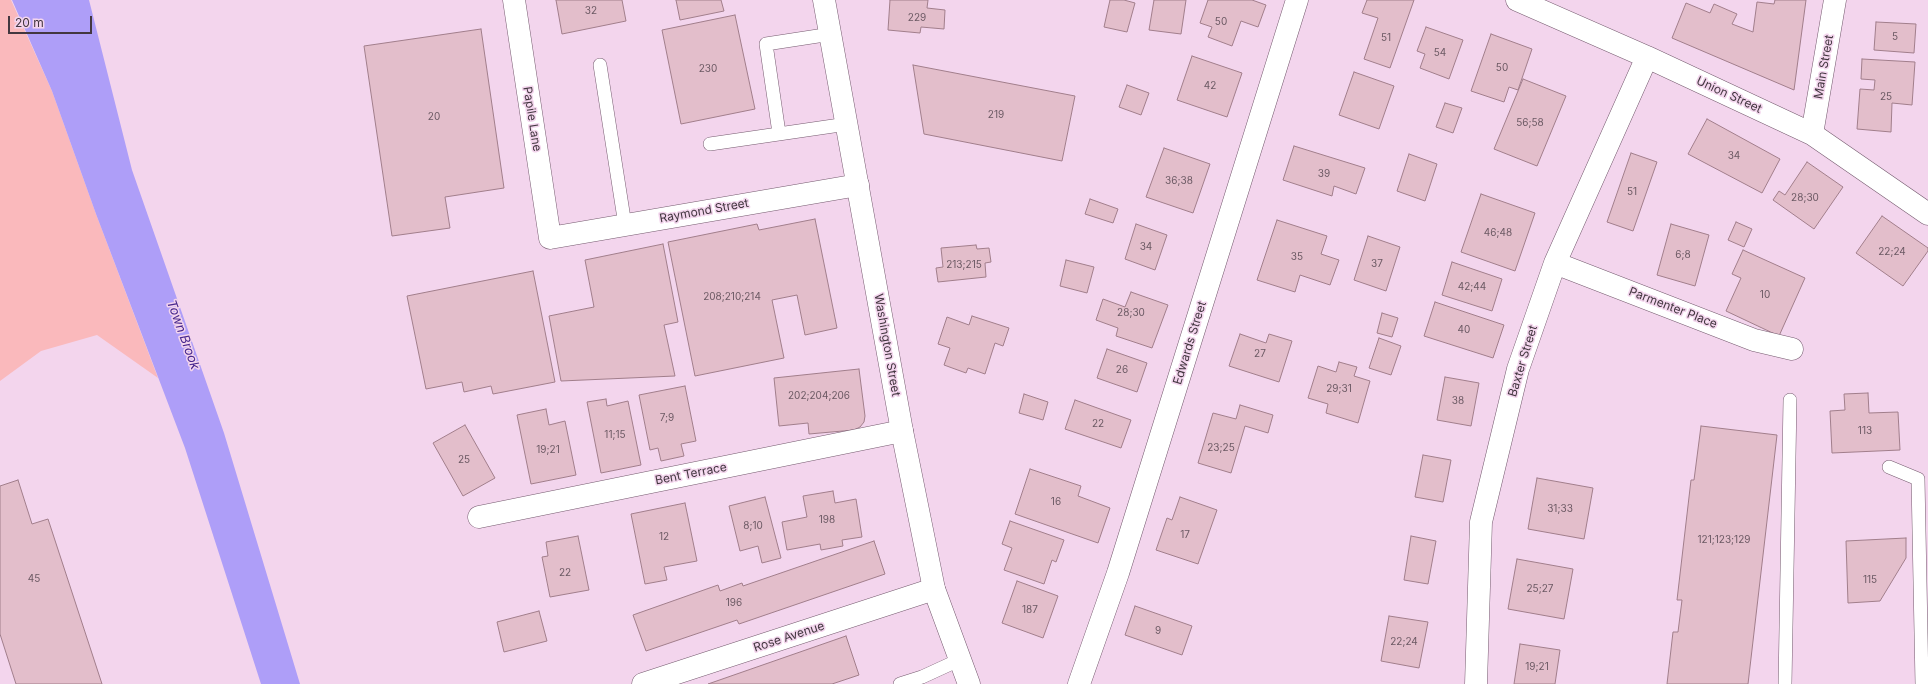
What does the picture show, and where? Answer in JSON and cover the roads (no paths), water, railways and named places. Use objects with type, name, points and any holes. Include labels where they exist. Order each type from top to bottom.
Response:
[{"type":"street","name":"Papile Lane","points":[[514,0],[550,238]]},
{"type":"street","name":"Washington Street","points":[[824,0],[902,431],[934,589],[969,684]]},
{"type":"street","name":"Edwards Street","points":[[1079,684],[1120,566],[1297,0]]},
{"type":"street","name":"Union Street","points":[[1517,0],[1647,57],[1812,134],[1928,214]]},
{"type":"street","name":"Main Street","points":[[1812,134],[1835,0]]},
{"type":"street","name":"Baxter Street","points":[[1476,684],[1481,522],[1518,369],[1556,263],[1647,57]]},
{"type":"street","name":"Raymond Street","points":[[550,238],[858,185]]},
{"type":"street","name":"Parmenter Place","points":[[1556,263],[1754,340],[1792,349]]},
{"type":"street","name":"Bent Terrace","points":[[479,517],[902,431]]},
{"type":"street","name":"Rose Avenue","points":[[643,684],[934,589]]},
{"type":"lane","points":[[779,133],[766,44],[831,34]]},
{"type":"lane","points":[[600,65],[625,225]]},
{"type":"lane","points":[[710,144],[847,124]]},
{"type":"lane","points":[[1785,684],[1790,400]]},
{"type":"lane","points":[[1889,467],[1918,479],[1922,684]]},
{"type":"lane","points":[[900,684],[922,677],[959,660]]},
{"type":"water","name":"Town Brook","points":[[12,0],[89,0],[132,170],[224,433],[300,684],[261,684],[185,448],[96,214],[52,91]]}]
